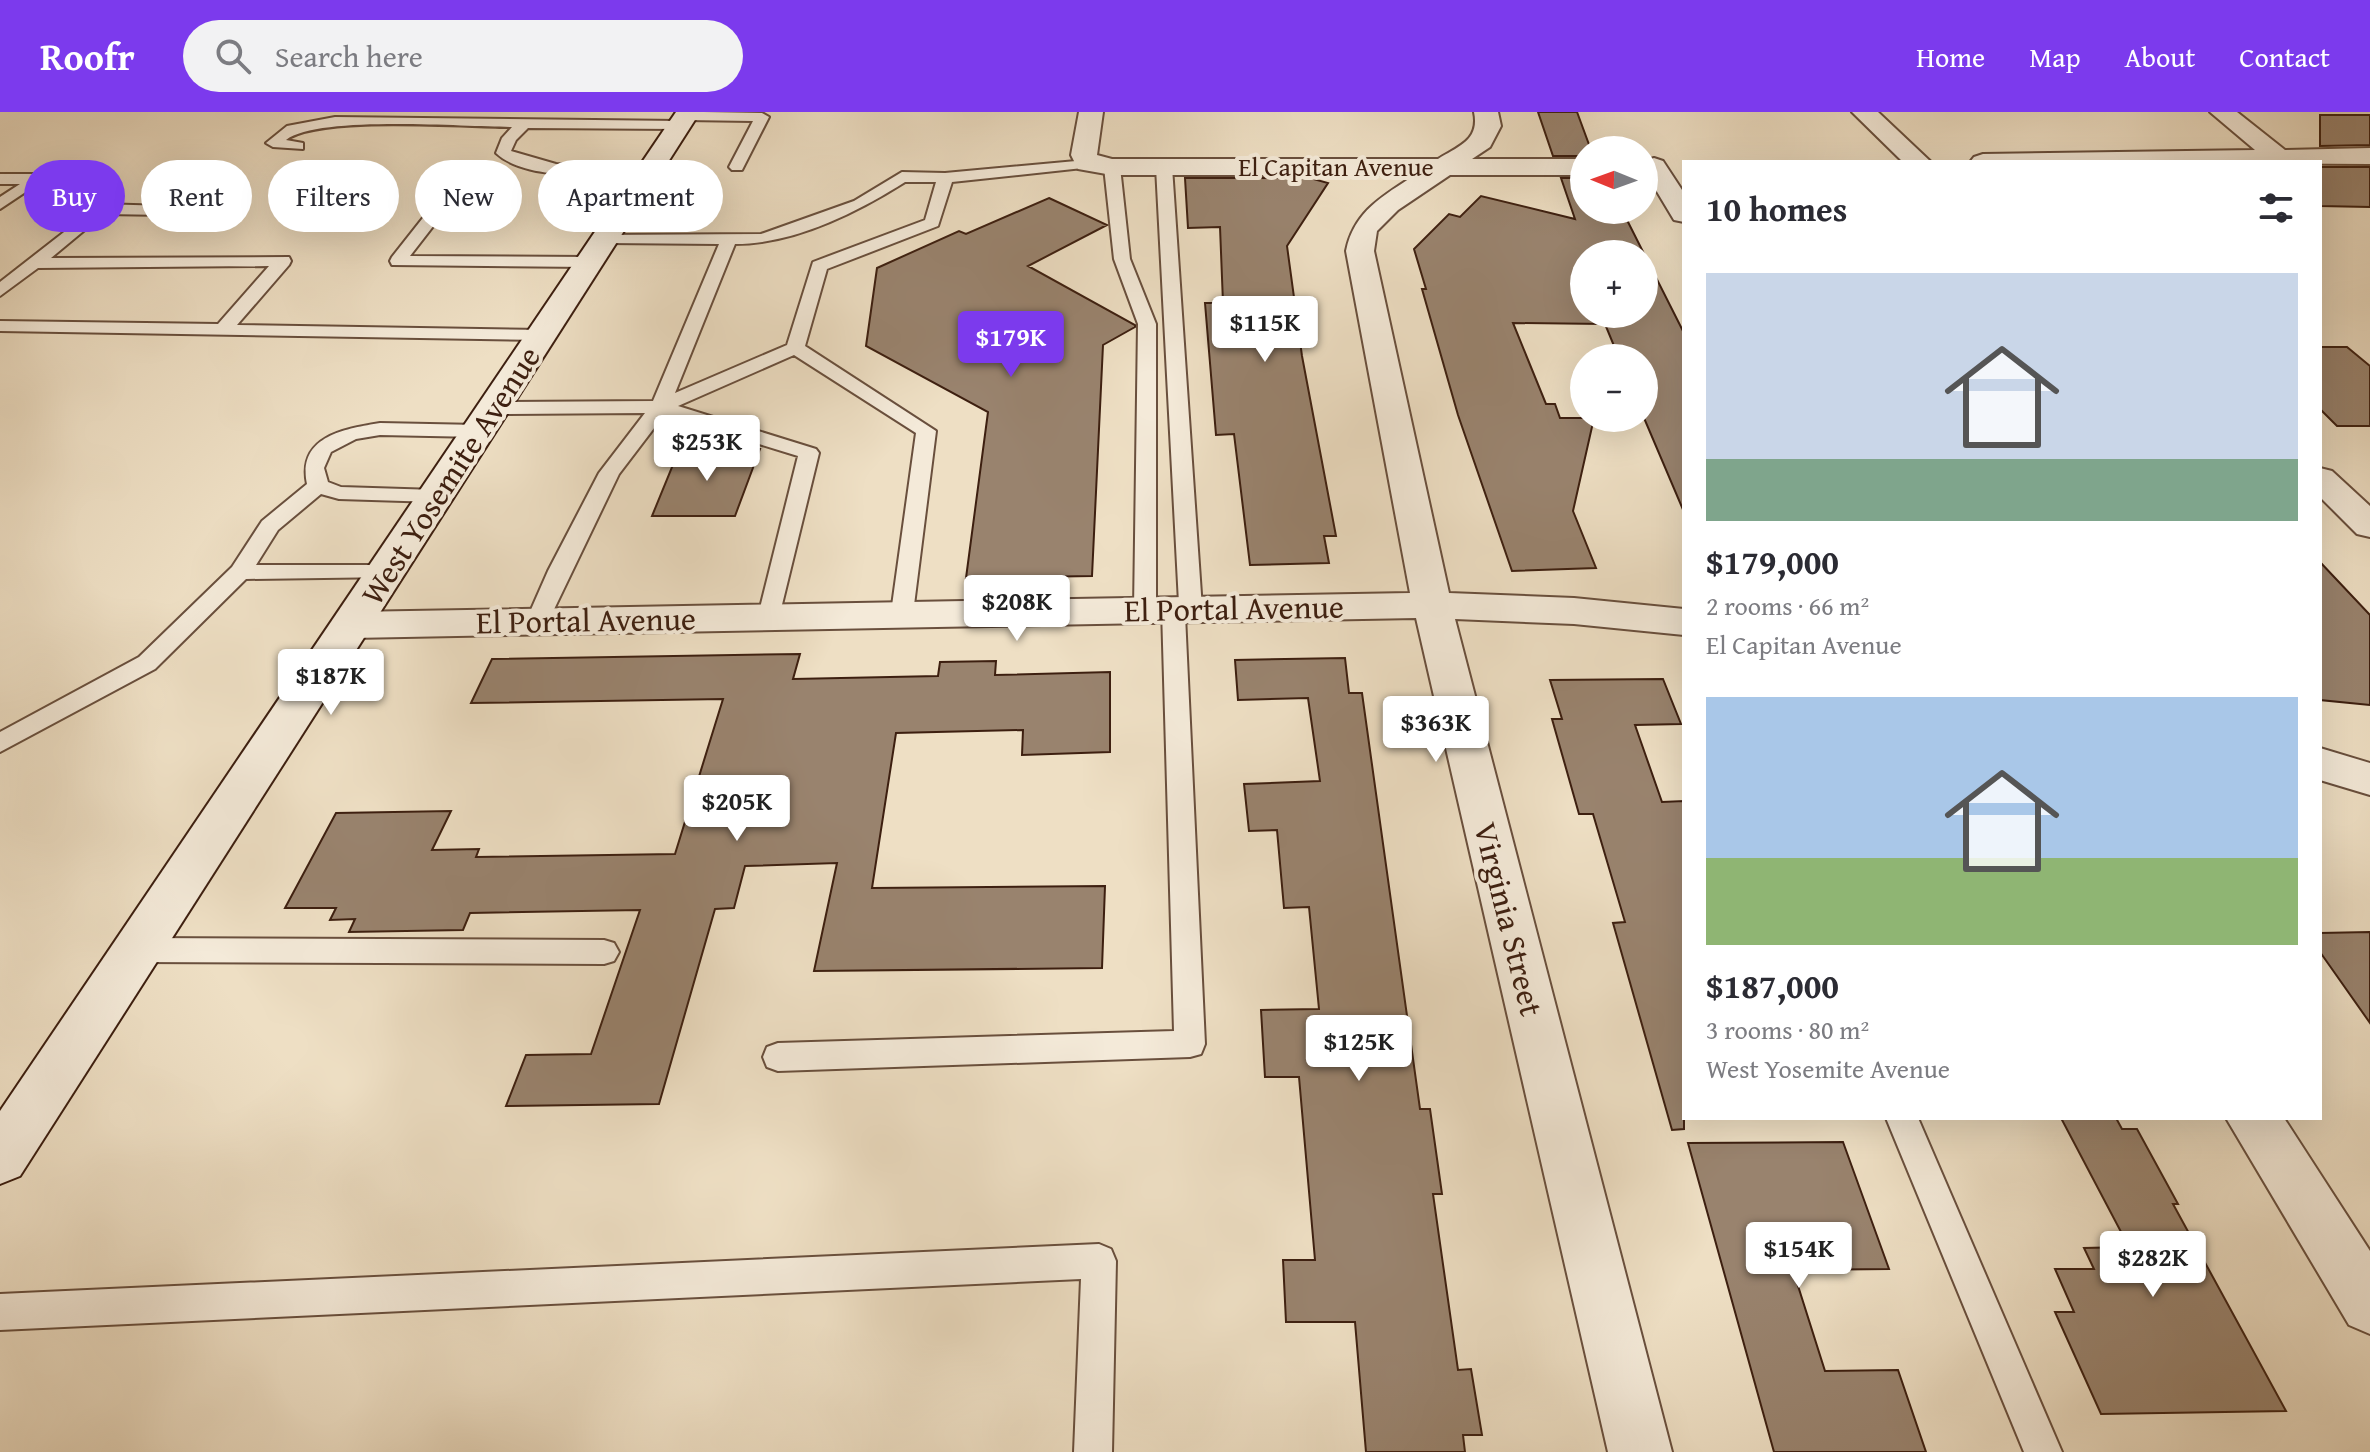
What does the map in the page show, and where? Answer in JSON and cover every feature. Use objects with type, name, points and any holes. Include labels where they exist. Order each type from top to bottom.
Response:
[{"type":"street","points":[[1091,112],[1084,155],[1100,165]]},
{"type":"street","name":"Virginia Street","points":[[1486,112],[1489,126],[1481,142],[1389,204],[1364,229],[1360,251],[1432,605],[1640,1452]]},
{"type":"street","points":[[1864,112],[1916,160]]},
{"type":"street","points":[[2222,112],[2280,158]]},
{"type":"street","name":"West Yosemite Avenue","points":[[656,160],[684,118]]},
{"type":"street","points":[[2132,160],[2370,156]]},
{"type":"street","name":"El Capitan Avenue","points":[[1100,165],[1570,167]]},
{"type":"street","points":[[1658,166],[1682,166]]},
{"type":"street","points":[[1658,178],[1682,211]]},
{"type":"street","name":"West Yosemite Avenue","points":[[0,1158],[610,232]]},
{"type":"street","points":[[2322,480],[2370,526]]},
{"type":"street","name":"El Portal Avenue","points":[[352,625],[1432,605],[1574,611],[1682,622]]},
{"type":"street","points":[[2322,765],[2370,779]]},
{"type":"street","points":[[2254,1120],[2370,1304]]},
{"type":"lane","points":[[298,146],[273,143],[292,129],[335,121],[523,124],[762,117],[737,167]]},
{"type":"lane","points":[[523,124],[503,147],[503,153],[514,159],[538,163]]},
{"type":"lane","points":[[421,232],[398,261],[763,239],[860,204],[902,177],[945,178],[1100,165],[1122,259],[1147,324],[1170,609]]},
{"type":"lane","points":[[778,1057],[1190,1044],[1170,609],[1164,167]]},
{"type":"lane","points":[[795,348],[819,266],[932,223],[945,178]]},
{"type":"lane","points":[[0,179],[37,179],[0,204]]},
{"type":"lane","points":[[0,291],[100,209],[141,210]]},
{"type":"lane","points":[[538,621],[559,571],[609,473],[660,407],[729,239]]},
{"type":"lane","points":[[35,263],[283,261],[223,330]]},
{"type":"lane","points":[[0,326],[542,335]]},
{"type":"lane","points":[[318,486],[314,468],[322,449],[351,434],[487,419],[660,407],[795,348]]},
{"type":"lane","points":[[795,348],[926,431],[902,613]]},
{"type":"lane","points":[[660,407],[809,453],[770,616]]},
{"type":"lane","points":[[318,486],[339,493],[436,496]]},
{"type":"lane","points":[[0,743],[147,663],[240,572],[270,526],[318,486]]},
{"type":"lane","points":[[240,572],[386,572]]},
{"type":"lane","points":[[138,950],[604,952]]},
{"type":"lane","points":[[1903,1120],[2043,1452]]},
{"type":"lane","points":[[0,1312],[1099,1261],[1093,1452]]},
{"type":"building","points":[[1538,112],[1577,112],[1586,136],[1570,136],[1570,156],[1553,156]]},
{"type":"building","points":[[2320,115],[2370,115],[2370,145],[2320,146]]},
{"type":"building","points":[[2322,167],[2370,167],[2370,207],[2322,206]]},
{"type":"building","points":[[1185,178],[1310,178],[1328,183],[1287,246],[1302,356],[1336,536],[1324,536],[1329,563],[1250,565],[1234,434],[1216,435],[1205,303],[1223,303],[1220,227],[1188,228]]},
{"type":"building","points":[[1561,178],[1570,178],[1570,204]]},
{"type":"building","points":[[1481,196],[1570,218],[1570,224],[1629,224],[1637,240],[1570,240],[1570,324],[1513,323],[1546,404],[1555,404],[1560,418],[1570,418],[1570,432],[1591,432],[1573,511],[1596,568],[1512,571],[1458,415],[1422,289],[1426,289],[1414,249],[1449,214],[1460,217]]},
{"type":"building","points":[[1049,198],[1107,225],[1028,266],[1135,325],[1103,345],[1092,576],[966,578],[988,412],[866,346],[877,268],[959,231],[966,234]]},
{"type":"building","points":[[1658,281],[1682,329],[1682,507],[1650,432],[1658,432],[1658,344],[1613,344],[1607,328],[1658,328]]},
{"type":"building","points":[[2322,347],[2347,347],[2370,366],[2370,426],[2337,426],[2322,411]]},
{"type":"building","points":[[760,449],[735,516],[652,516],[679,450]]},
{"type":"building","points":[[2322,564],[2370,615],[2370,705],[2322,700]]},
{"type":"building","points":[[800,654],[793,679],[938,676],[940,662],[996,661],[995,675],[1110,672],[1110,752],[1022,755],[1023,730],[896,733],[872,888],[1105,886],[1102,968],[814,971],[837,863],[745,866],[734,908],[715,909],[659,1104],[506,1106],[526,1055],[591,1054],[640,910],[470,913],[463,930],[349,932],[355,919],[330,920],[336,908],[285,908],[336,813],[451,811],[432,850],[479,849],[476,857],[675,854],[723,699],[471,703],[492,659]]},
{"type":"building","points":[[1345,658],[1349,693],[1362,693],[1420,1109],[1430,1109],[1442,1194],[1433,1194],[1458,1370],[1471,1369],[1482,1435],[1463,1435],[1465,1452],[1366,1452],[1355,1322],[1286,1322],[1283,1260],[1315,1260],[1299,1077],[1265,1077],[1261,1010],[1319,1009],[1309,907],[1284,908],[1277,830],[1249,831],[1244,784],[1320,781],[1308,698],[1238,700],[1235,660]]},
{"type":"building","points":[[1663,679],[1681,724],[1635,725],[1662,802],[1682,801],[1684,1129],[1672,1130],[1613,923],[1625,922],[1593,814],[1579,814],[1552,719],[1562,719],[1550,680]]},
{"type":"building","points":[[2370,932],[2370,1023],[2322,955],[2322,933]]},
{"type":"building","points":[[2062,1120],[2117,1120],[2122,1129],[2137,1129],[2178,1204],[2173,1204],[2286,1411],[2101,1414],[2055,1312],[2074,1312],[2055,1269],[2094,1269],[2084,1248],[2129,1247]]},
{"type":"building","points":[[1843,1142],[1889,1269],[1793,1270],[1825,1371],[1898,1370],[1926,1452],[1774,1452],[1688,1143]]}]
